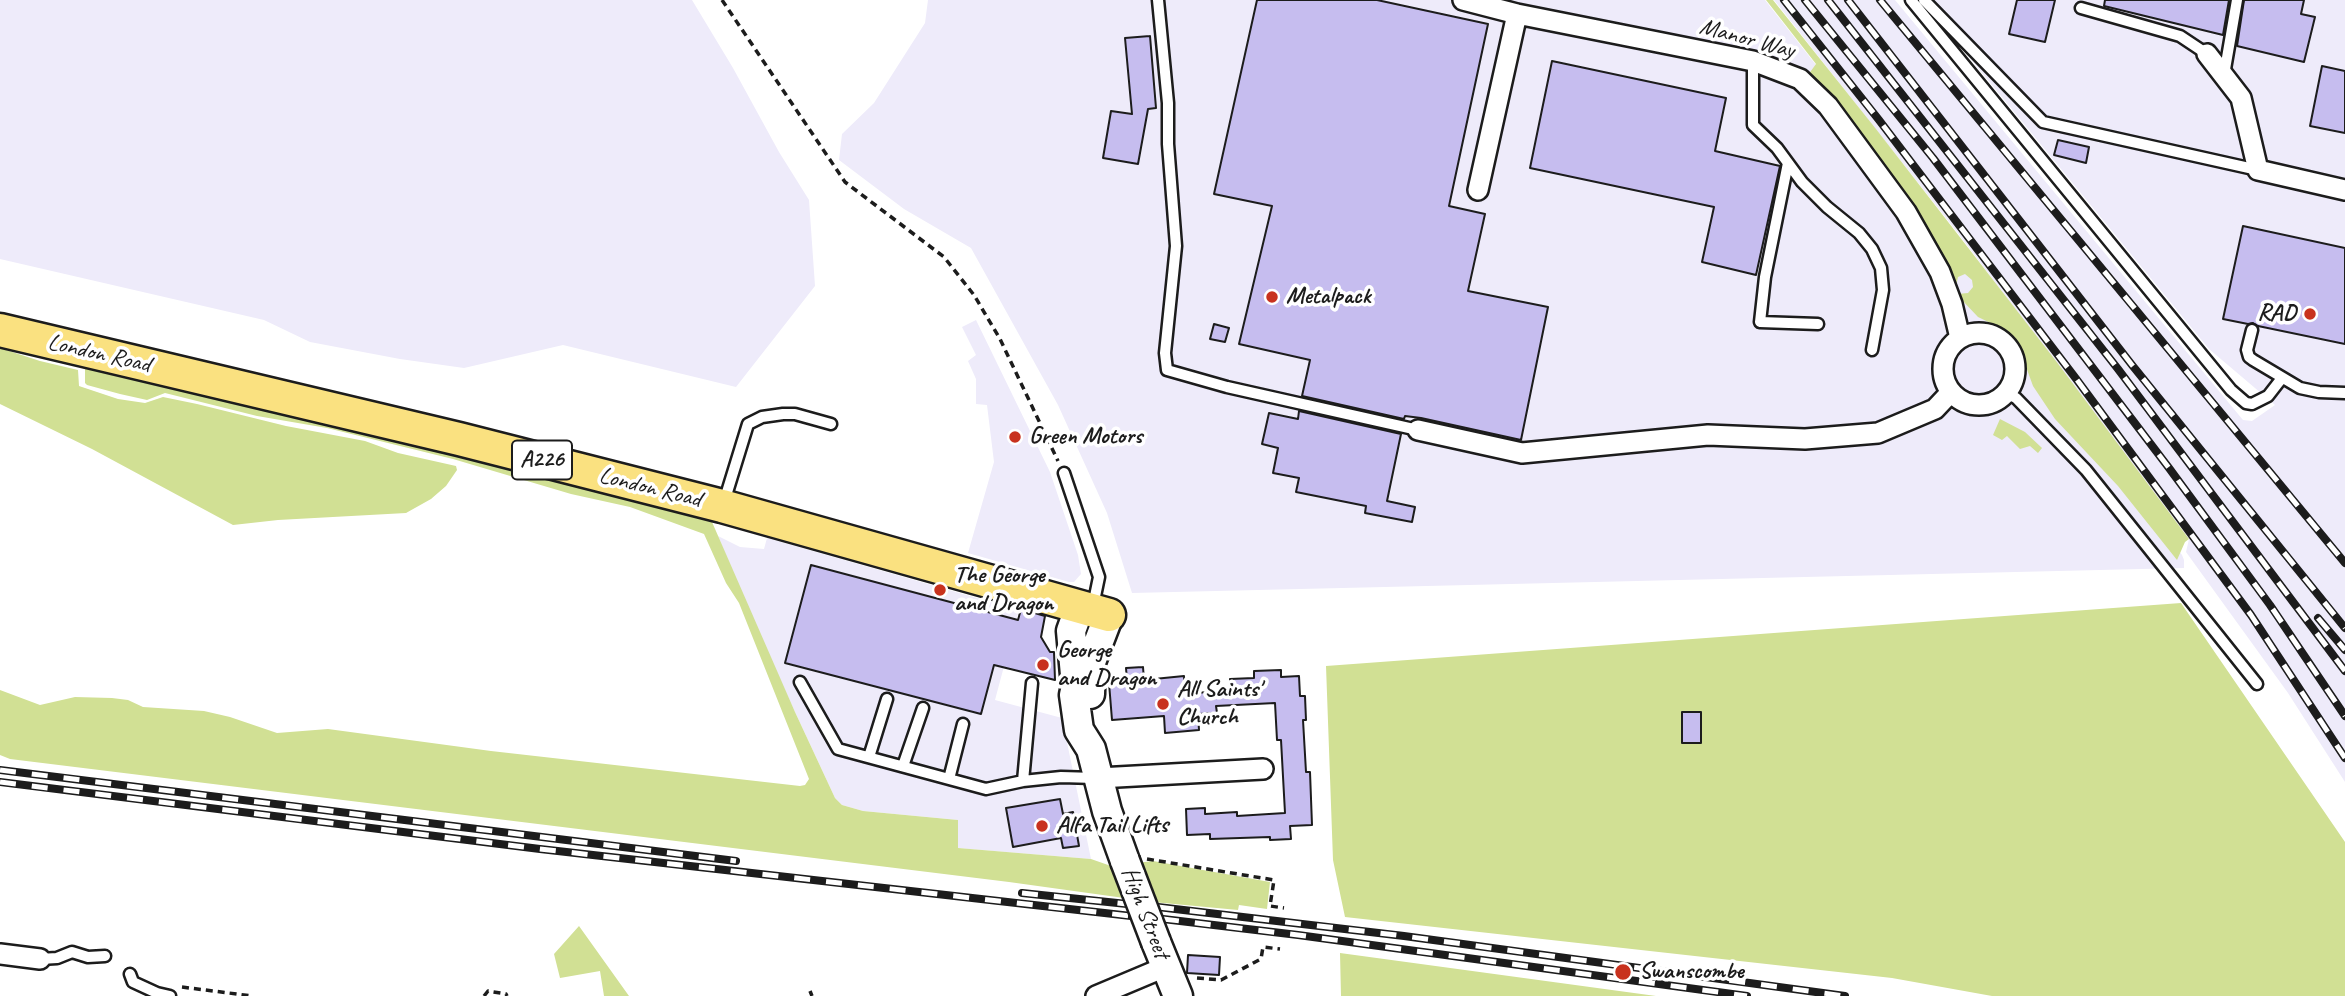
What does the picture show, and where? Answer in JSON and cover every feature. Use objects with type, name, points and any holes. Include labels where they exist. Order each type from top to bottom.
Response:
[{"type":"main road","name":"London Road","points":[[0,330],[446,436],[722,506],[1085,608]]},
{"type":"main road","name":"High Street","points":[[1085,608],[1068,685],[1074,695],[1079,730],[1091,749],[1110,823],[1133,860],[1160,954],[1186,987]]},
{"type":"main road","name":"High Street","points":[[1085,608],[1096,646],[1090,669],[1094,732],[1091,749]]},
{"type":"street","name":"Manor Way","points":[[1463,0],[1517,14],[1753,61],[1800,79],[1828,106],[1906,212],[1940,272],[1952,304],[1960,338]]},
{"type":"street","points":[[1478,190],[1517,14]]},
{"type":"street","points":[[2207,54],[2241,98],[2258,170],[2345,190]]},
{"type":"street","points":[[1982,332],[2003,341],[2015,361],[2012,384],[2006,393],[1996,401],[1984,405],[1961,400],[1951,392],[1942,369],[1950,346],[1960,338],[1982,332]]},
{"type":"street","points":[[1418,430],[1522,453],[1708,435],[1805,439],[1878,433],[1935,408],[1951,392]]},
{"type":"street","points":[[1099,778],[1263,769]]},
{"type":"street","points":[[0,954],[40,959]]},
{"type":"street","points":[[1096,996],[1160,954]]},
{"type":"lane","points":[[1158,0],[1168,103],[1176,246],[1165,353],[1167,370],[1227,387],[1418,430]]},
{"type":"lane","points":[[1911,0],[2231,390],[2246,403],[2252,404],[2268,396],[2282,377]]},
{"type":"lane","points":[[1924,0],[2043,122],[2258,170]]},
{"type":"lane","points":[[2224,76],[2236,0]]},
{"type":"lane","points":[[2081,8],[2180,36],[2207,54]]},
{"type":"lane","points":[[1753,61],[1753,125],[1777,148],[1802,182],[1859,233],[1872,249],[1881,268],[1882,290],[1872,349]]},
{"type":"lane","points":[[1788,163],[1765,277],[1760,322],[1818,324]]},
{"type":"lane","points":[[2252,330],[2249,357],[2308,391],[2345,393]]},
{"type":"lane","points":[[2006,393],[2016,398],[2086,470],[2257,684]]},
{"type":"lane","points":[[722,506],[749,423],[766,416],[789,414],[831,424]]},
{"type":"lane","points":[[1064,473],[1099,578],[1085,608]]},
{"type":"lane","points":[[800,682],[838,749],[986,789],[1023,781],[1062,777],[1099,778]]},
{"type":"lane","points":[[1023,781],[1032,683]]},
{"type":"lane","points":[[869,757],[887,699]]},
{"type":"lane","points":[[904,766],[923,708]]},
{"type":"lane","points":[[949,779],[963,724]]},
{"type":"lane","points":[[40,959],[57,958],[72,952],[88,957],[105,956]]},
{"type":"lane","points":[[130,974],[134,982],[157,993],[174,992]]},
{"type":"path","points":[[722,0],[845,182],[944,257],[974,295],[1000,339],[1064,473]]},
{"type":"path","points":[[1133,860],[1164,860],[1274,880],[1270,906],[1284,908]]},
{"type":"path","points":[[1186,987],[1220,980],[1261,959],[1263,947],[1280,949]]},
{"type":"path","points":[[174,992],[180,987],[252,996]]},
{"type":"path","points":[[484,996],[488,991],[507,996]]},
{"type":"shaded area","points":[[0,0],[692,0],[809,200],[815,286],[736,387],[563,345],[464,368],[400,359],[310,342],[264,320],[0,259]]},
{"type":"shaded area","points":[[928,0],[1765,0],[1889,158],[2150,511],[2182,555],[2184,568],[1132,593],[1107,513],[1058,405],[971,248],[904,209],[839,160],[842,134],[874,103],[925,23]]},
{"type":"shaded area","points":[[1774,0],[1895,0],[2243,420],[2252,421],[2275,405],[2209,349],[1922,0],[2345,0],[2345,782],[2288,693],[2186,552],[2189,539],[1960,236]]},
{"type":"shaded area","points":[[976,320],[1050,472],[1078,555],[1081,574],[1074,582],[968,553],[994,462],[987,405],[976,404],[976,379],[968,361],[976,355],[962,327]]},
{"type":"shaded area","points":[[718,536],[740,547],[764,549],[767,538],[1019,610],[995,700],[1062,718],[1091,859],[957,848],[958,820],[863,811],[842,805],[835,798],[795,712]]},
{"type":"green space","points":[[1766,0],[1773,0],[1876,129],[2056,361],[2189,539],[2177,560],[2118,486],[2055,419],[2033,386],[2017,342],[2005,330],[1978,317],[1957,294],[1968,293],[1973,287],[1972,280],[1965,274],[1958,277],[1955,290],[1919,216],[1890,173],[1808,75],[1816,64]]},
{"type":"green space","points":[[0,345],[640,497],[712,522],[795,712],[835,798],[842,805],[863,811],[958,820],[958,848],[1091,859],[1111,866],[1153,861],[1270,882],[1267,909],[1239,905],[1238,910],[1153,902],[10,759],[0,755],[0,690],[40,705],[75,697],[112,698],[128,700],[143,707],[204,711],[277,733],[328,729],[491,751],[800,786],[805,785],[809,779],[739,603],[726,583],[704,534],[630,507],[571,494],[453,459],[327,428],[257,416],[165,393],[147,400],[120,394],[87,385],[85,369],[77,365]]},
{"type":"green space","points":[[0,348],[78,370],[79,386],[118,399],[145,403],[163,397],[197,404],[286,426],[365,441],[398,453],[456,466],[457,470],[446,486],[431,499],[406,513],[233,525],[92,449],[0,404]]},
{"type":"green space","points":[[2000,419],[2025,432],[2042,448],[2038,453],[2030,446],[2020,449],[2007,436],[2002,440],[1993,435]]},
{"type":"green space","points":[[2181,603],[2345,842],[2345,996],[1992,996],[1892,978],[1345,917],[1333,860],[1326,666]]},
{"type":"green space","points":[[579,926],[629,996],[604,996],[600,971],[560,978],[554,954]]},
{"type":"green space","points":[[1340,953],[1656,996],[1341,996]]},
{"type":"building","points":[[1257,0],[1377,0],[1488,24],[1449,206],[1485,214],[1468,291],[1548,307],[1521,440],[1421,418],[1405,416],[1404,419],[1302,396],[1310,360],[1239,344],[1272,206],[1214,194]]},
{"type":"building","points":[[2017,0],[2055,0],[2045,42],[2009,34]]},
{"type":"building","points":[[2105,0],[2229,0],[2223,35],[2104,6]]},
{"type":"building","points":[[2244,0],[2304,0],[2301,14],[2315,17],[2304,62],[2237,46]]},
{"type":"building","points":[[1150,36],[1156,108],[1148,109],[1138,164],[1103,158],[1111,111],[1132,114],[1125,38]]},
{"type":"building","points":[[1552,61],[1726,98],[1715,151],[1780,166],[1756,275],[1702,262],[1714,207],[1530,168]]},
{"type":"building","points":[[2322,66],[2345,71],[2345,133],[2310,126]]},
{"type":"building","points":[[2058,140],[2089,147],[2086,163],[2054,155]]},
{"type":"building","points":[[2243,226],[2345,248],[2345,344],[2253,323],[2223,319]]},
{"type":"building","points":[[1214,324],[1229,328],[1225,342],[1210,339]]},
{"type":"building","points":[[1299,411],[1401,434],[1387,501],[1415,507],[1412,522],[1365,513],[1366,506],[1296,492],[1299,478],[1273,473],[1278,448],[1262,444],[1269,413],[1298,419]]},
{"type":"building","points":[[811,565],[1018,620],[1021,609],[1045,616],[1041,637],[1050,652],[1054,652],[1055,680],[994,665],[981,714],[785,663]]},
{"type":"building","points":[[1143,667],[1144,680],[1184,676],[1185,694],[1231,690],[1230,679],[1254,678],[1254,671],[1281,670],[1281,677],[1299,676],[1300,696],[1305,696],[1306,720],[1303,720],[1306,772],[1310,772],[1312,825],[1290,826],[1291,839],[1210,839],[1210,834],[1187,835],[1186,809],[1205,808],[1205,814],[1237,812],[1237,816],[1285,813],[1281,740],[1277,740],[1275,703],[1216,706],[1217,713],[1198,714],[1199,730],[1165,733],[1164,716],[1112,720],[1109,683],[1127,681],[1126,668]]},
{"type":"building","points":[[1682,712],[1701,712],[1701,743],[1682,743]]},
{"type":"building","name":"Alfa Tail Lifts","points":[[1060,799],[1063,814],[1073,812],[1079,846],[1063,848],[1061,838],[1013,847],[1006,808]]},
{"type":"building","points":[[1188,955],[1220,957],[1219,975],[1187,973]]},
{"type":"railway","points":[[1784,0],[2077,380],[2251,615],[2345,758]]},
{"type":"railway","points":[[1805,0],[1933,158],[2169,468],[2270,605],[2345,716]]},
{"type":"railway","points":[[1828,0],[2118,369],[2345,671]]},
{"type":"railway","points":[[1848,0],[2132,365],[2345,628]]},
{"type":"railway","points":[[1880,0],[2345,563]]},
{"type":"railway","points":[[2318,618],[2345,650]]},
{"type":"railway","points":[[0,770],[736,861]]},
{"type":"railway","points":[[0,782],[540,849],[1131,916]]},
{"type":"railway","points":[[1022,893],[1127,904]]},
{"type":"railway","points":[[1158,907],[1404,936],[1845,996]]},
{"type":"railway","points":[[1163,919],[1747,996]]},
{"type":"place","name":"Metalpack","points":[[1272,297]]},
{"type":"place","name":"RAD","points":[[2310,314]]},
{"type":"place","name":"Green Motors","points":[[1015,437]]},
{"type":"place","name":"The George and Dragon","points":[[940,590]]},
{"type":"place","name":"George and Dragon","points":[[1043,665]]},
{"type":"place","name":"All Saints' Church","points":[[1163,704]]},
{"type":"place","name":"Alfa Tail Lifts","points":[[1042,826]]},
{"type":"place","name":"Swanscombe","points":[[1623,972]]}]
